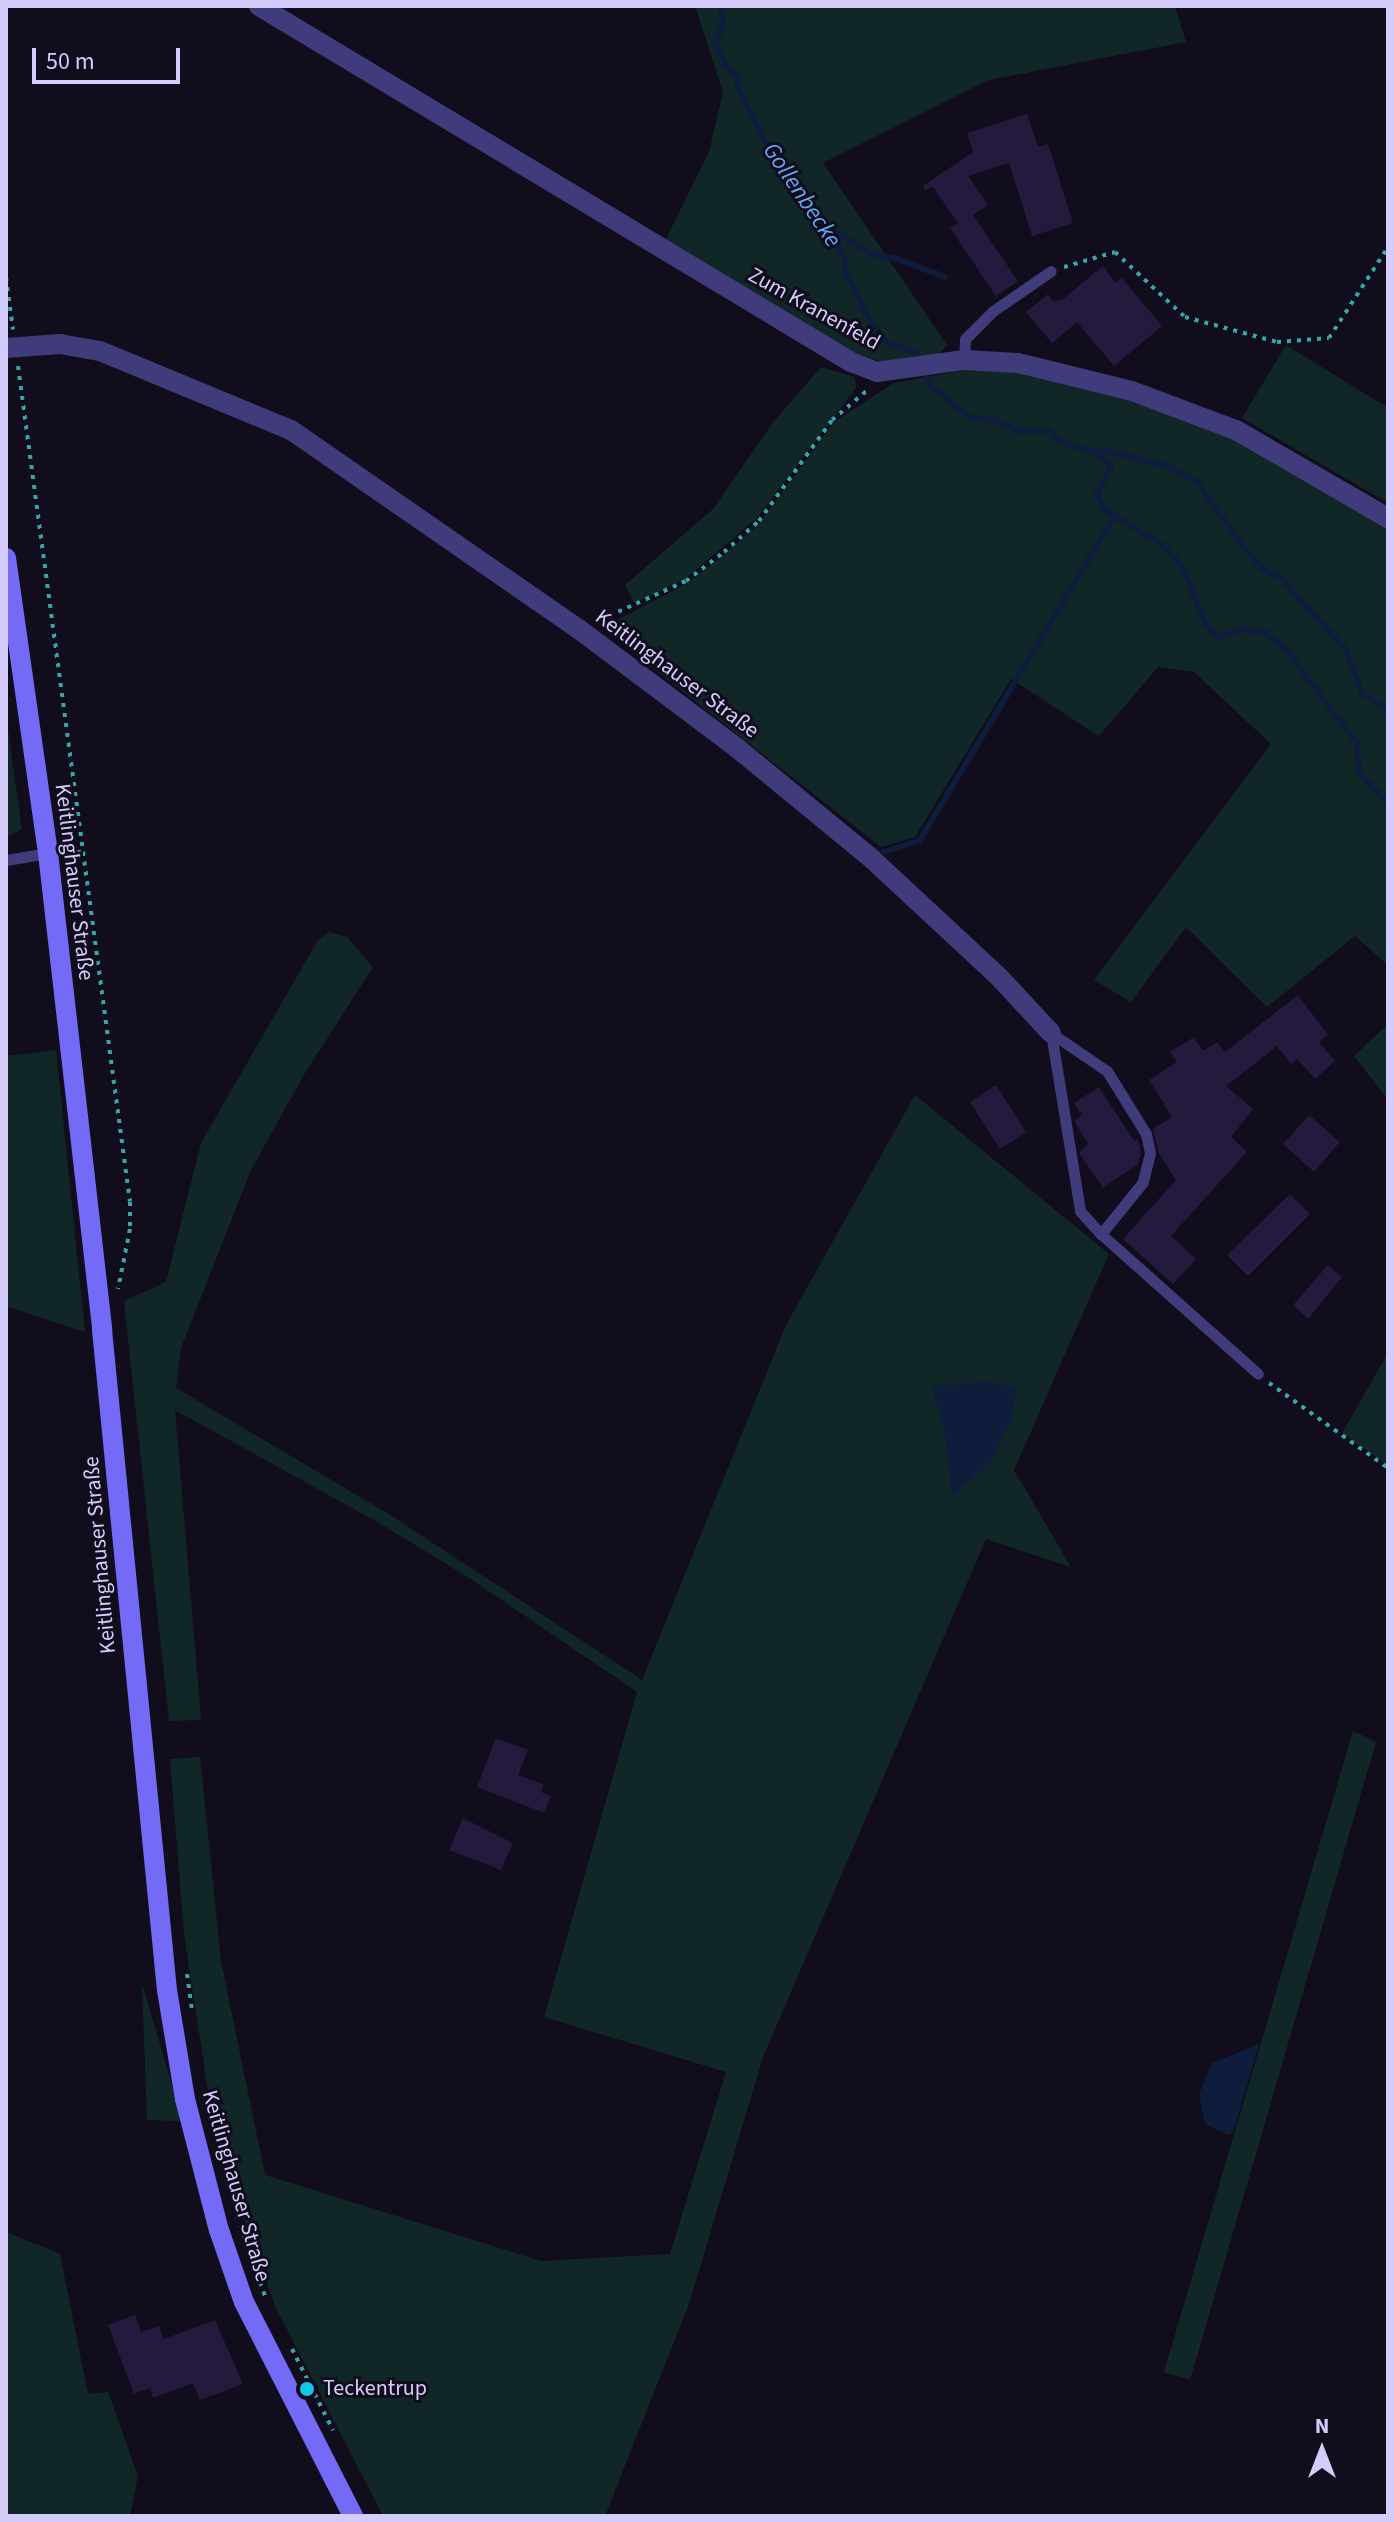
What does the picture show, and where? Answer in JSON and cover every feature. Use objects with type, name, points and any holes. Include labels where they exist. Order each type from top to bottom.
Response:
[{"type":"main road","name":"Keitlinghauser Straße","points":[[6,558],[48,853],[101,1315],[167,1990],[185,2099],[219,2230],[244,2302],[353,2516]]},
{"type":"street","name":"Zum Kranenfeld","points":[[259,6],[838,354],[877,372],[964,360],[1018,363],[1132,391],[1221,424],[1388,518]]},
{"type":"street","name":"Keitlinghauser Straße","points":[[11,347],[60,344],[100,351],[291,430],[580,630],[737,748],[872,859],[999,977],[1051,1033]]},
{"type":"lane","points":[[964,360],[965,339],[993,311],[1051,271]]},
{"type":"lane","points":[[6,860],[48,853]]},
{"type":"lane","points":[[1051,1033],[1107,1071],[1127,1097],[1146,1134],[1150,1153],[1143,1182],[1101,1234]]},
{"type":"lane","points":[[1051,1033],[1080,1211],[1101,1234],[1258,1374]]},
{"type":"path","points":[[1051,271],[1115,252],[1185,317],[1277,342],[1329,338],[1388,247]]},
{"type":"path","points":[[6,277],[11,347],[130,1202],[130,1229],[117,1296]]},
{"type":"path","points":[[580,630],[686,581],[724,552],[759,521],[832,420],[876,383],[877,372]]},
{"type":"path","points":[[1258,1374],[1388,1468]]},
{"type":"path","points":[[185,1963],[194,2024]]},
{"type":"path","points":[[232,2202],[268,2304]]},
{"type":"green space","points":[[695,6],[1175,6],[1186,42],[988,80],[823,163],[947,345],[938,355],[889,364],[851,352],[663,245],[709,152],[723,92]]},
{"type":"green space","points":[[1286,345],[1388,408],[1388,503],[1242,418]]},
{"type":"green space","points":[[821,367],[855,377],[856,388],[757,518],[685,579],[634,603],[625,585],[713,509],[774,421]]},
{"type":"green space","points":[[966,370],[1017,372],[1128,400],[1234,436],[1388,526],[1388,965],[1355,936],[1267,1007],[1186,927],[1131,1002],[1094,980],[1271,744],[1194,672],[1158,667],[1099,736],[1011,679],[915,837],[881,847],[602,628],[686,584],[759,524],[834,422],[894,383]]},
{"type":"green space","points":[[6,715],[22,829],[6,837]]},
{"type":"green space","points":[[329,932],[347,937],[373,967],[305,1073],[251,1170],[181,1348],[176,1388],[387,1513],[642,1680],[786,1325],[915,1095],[1109,1254],[1014,1470],[1071,1567],[986,1539],[763,2057],[689,2304],[605,2516],[383,2516],[276,2308],[233,2189],[210,2104],[184,1934],[170,1759],[200,1757],[221,1961],[265,2175],[541,2261],[670,2254],[726,2072],[544,2017],[637,1692],[471,1579],[381,1524],[175,1410],[201,1720],[169,1721],[124,1301],[166,1282],[201,1143],[318,940]]},
{"type":"green space","points":[[1388,1024],[1388,1100],[1354,1056]]},
{"type":"green space","points":[[56,1050],[85,1332],[6,1306],[6,1056]]},
{"type":"green space","points":[[1388,1353],[1388,1465],[1342,1433]]},
{"type":"green space","points":[[1353,1731],[1376,1742],[1190,2380],[1164,2372]]},
{"type":"green space","points":[[142,1983],[176,2099],[180,2121],[147,2120]]},
{"type":"green space","points":[[6,2232],[60,2254],[88,2394],[108,2392],[138,2476],[130,2516],[6,2516]]},
{"type":"water","points":[[991,1382],[1017,1389],[1012,1417],[990,1463],[952,1496],[945,1434],[932,1386]]},
{"type":"water","points":[[1259,2044],[1233,2133],[1228,2135],[1205,2124],[1199,2094],[1212,2063]]},
{"type":"building","points":[[1027,114],[1038,147],[1048,144],[1073,223],[1032,236],[1009,163],[968,176],[988,205],[973,215],[1018,281],[996,296],[950,228],[958,223],[933,187],[925,190],[923,186],[973,152],[967,133]]},
{"type":"building","points":[[1103,266],[1116,283],[1122,278],[1162,326],[1114,366],[1077,322],[1052,343],[1026,312],[1048,294],[1053,301],[1063,299]]},
{"type":"building","points":[[1298,995],[1328,1035],[1319,1042],[1335,1061],[1315,1079],[1297,1059],[1291,1064],[1277,1046],[1226,1086],[1253,1109],[1231,1137],[1247,1152],[1171,1236],[1196,1259],[1173,1284],[1123,1239],[1176,1180],[1158,1152],[1153,1129],[1172,1117],[1149,1080],[1177,1062],[1170,1052],[1194,1037],[1203,1051],[1217,1042],[1225,1052]]},
{"type":"building","points":[[996,1085],[1026,1132],[1000,1149],[970,1102]]},
{"type":"building","points":[[1099,1087],[1134,1141],[1138,1139],[1141,1153],[1138,1164],[1103,1188],[1079,1153],[1088,1144],[1074,1121],[1082,1115],[1074,1103]]},
{"type":"building","points":[[1309,1115],[1340,1142],[1314,1172],[1283,1144]]},
{"type":"building","points":[[1290,1194],[1310,1214],[1248,1276],[1227,1255]]},
{"type":"building","points":[[1328,1265],[1342,1277],[1308,1319],[1293,1305]]},
{"type":"building","points":[[496,1738],[528,1750],[518,1775],[544,1785],[541,1792],[551,1796],[544,1813],[477,1787]]},
{"type":"building","points":[[463,1818],[513,1843],[501,1870],[449,1850]]},
{"type":"building","points":[[135,2315],[141,2332],[159,2326],[164,2339],[215,2320],[243,2384],[200,2400],[193,2383],[153,2398],[150,2388],[134,2394],[108,2325]]},
{"type":"waterway","name":"Gollenbecke","points":[[720,6],[723,25],[715,43],[726,66],[737,77],[737,85],[765,141],[788,167],[786,181],[822,230],[834,239],[845,259],[845,272],[875,330],[888,343],[916,352],[929,385],[971,418],[994,420],[1019,431],[1050,431],[1058,441],[1097,453],[1111,467],[1097,494],[1104,509],[1163,545],[1182,567],[1206,624],[1218,637],[1245,629],[1266,633],[1284,647],[1357,743],[1359,773],[1388,803]]},
{"type":"waterway","points":[[827,231],[838,233],[872,255],[898,259],[945,277]]},
{"type":"waterway","points":[[1097,453],[1106,451],[1166,466],[1197,482],[1244,548],[1266,572],[1280,577],[1346,650],[1362,693],[1388,709]]},
{"type":"waterway","points":[[884,852],[920,840],[1115,516]]},
{"type":"place","name":"Teckentrup","points":[[307,2389]]}]
